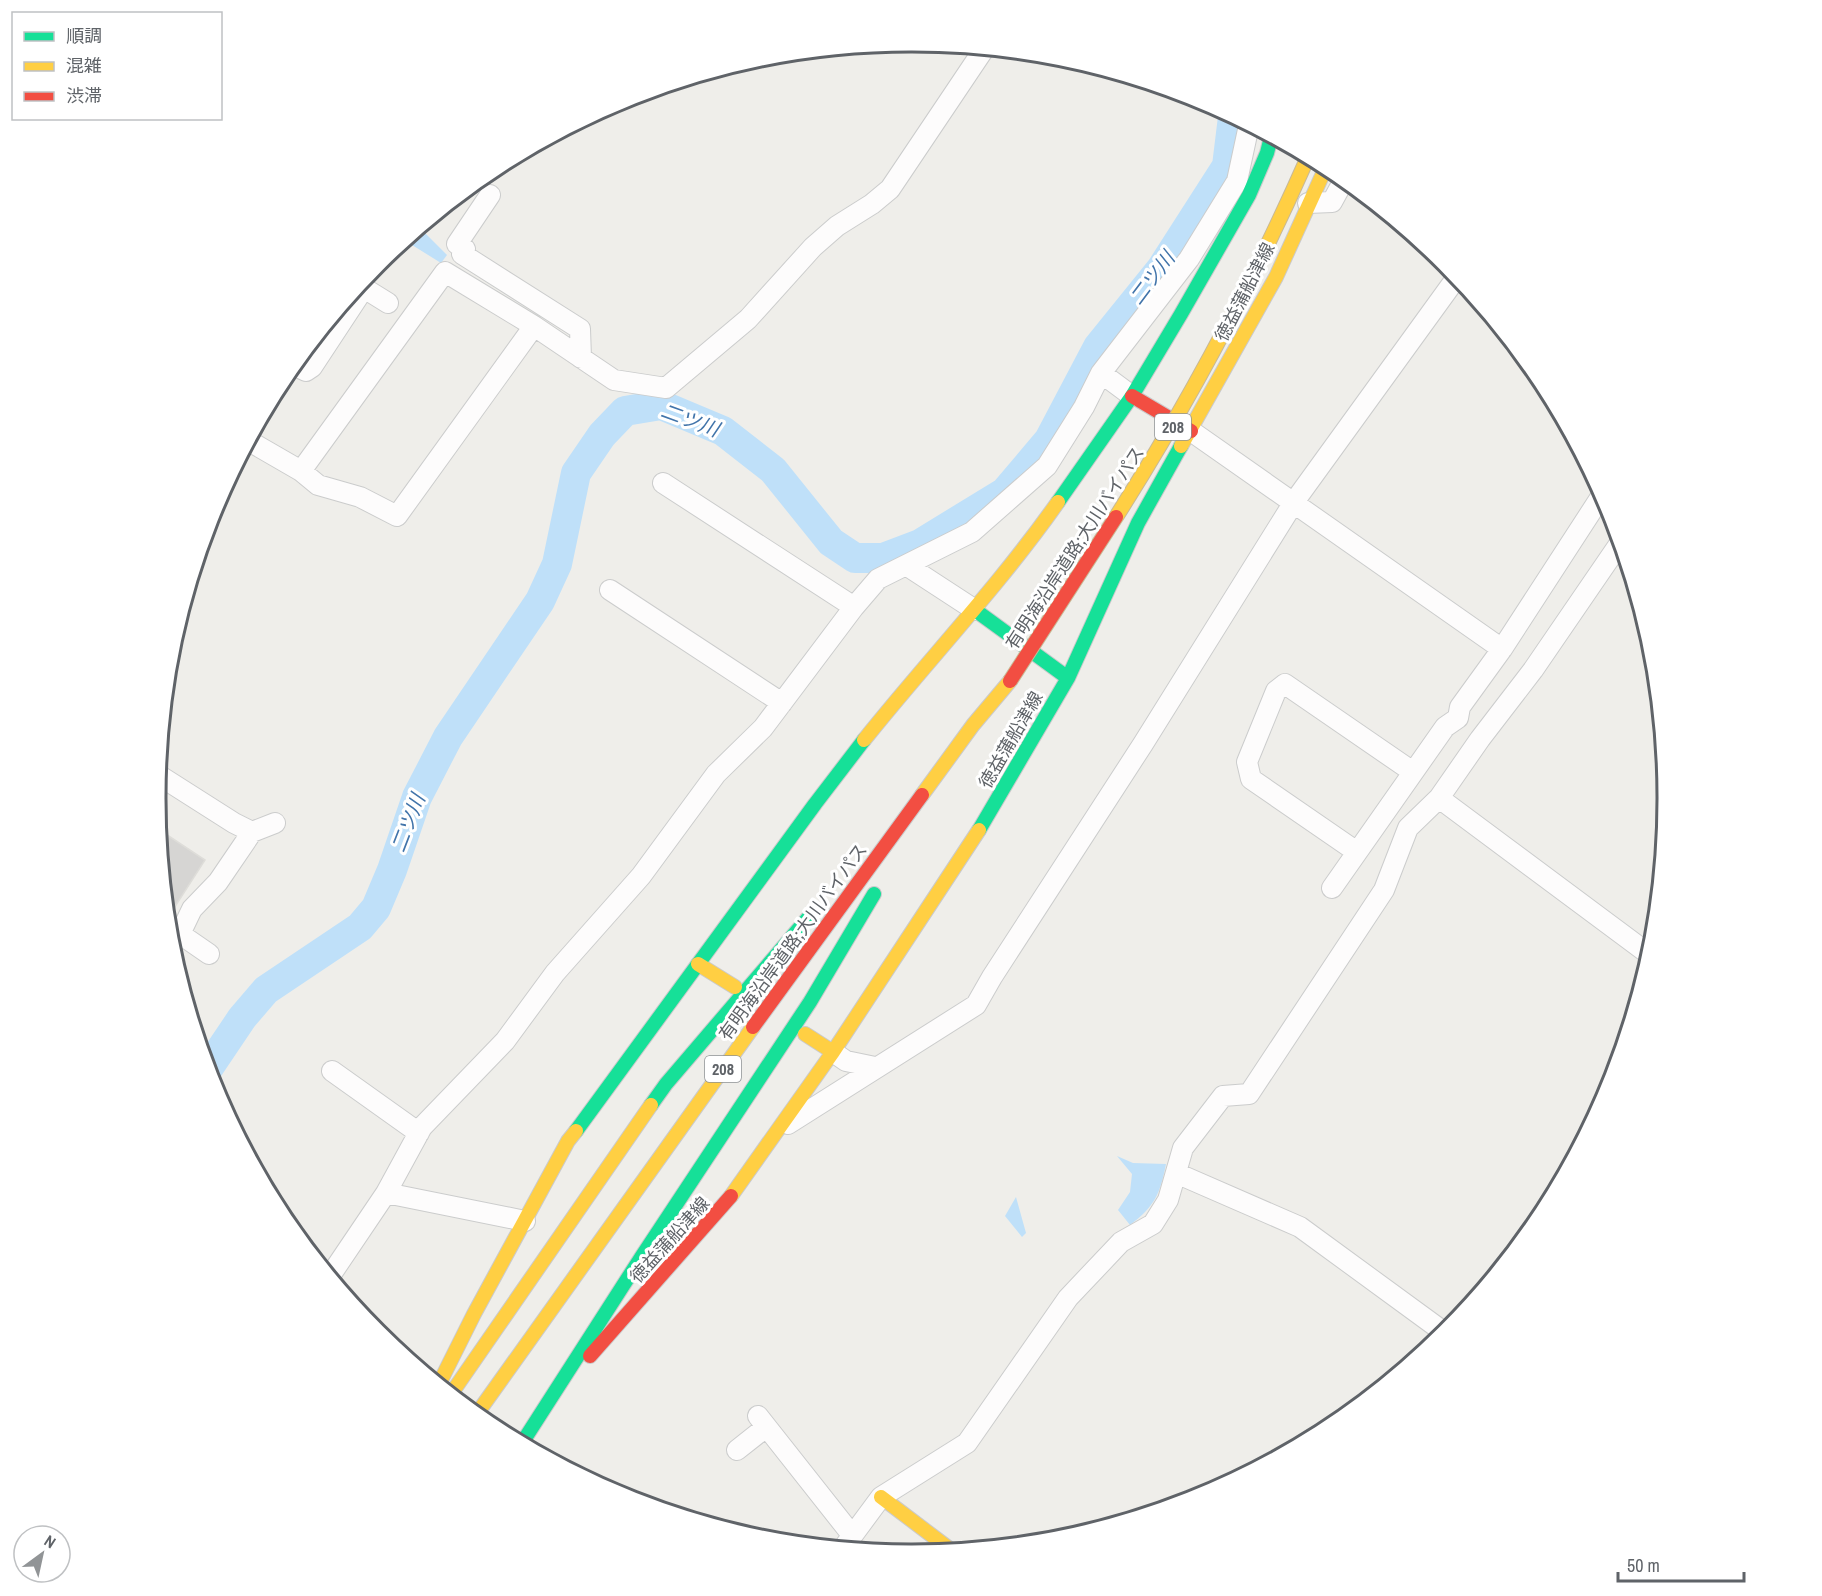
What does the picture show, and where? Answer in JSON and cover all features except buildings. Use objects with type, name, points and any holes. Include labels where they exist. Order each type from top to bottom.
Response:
[{"type":"main road","points":[[442,1377],[568,1140],[815,804],[866,738],[1033,538],[1132,396],[1249,195],[1269,144]]},
{"type":"main road","name":"有明海沿岸道路;大川バイパス","points":[[482,1407],[730,1058],[1005,678],[1176,405],[1232,301],[1296,160]]},
{"type":"main road","name":"有明海沿岸道路;大川バイパス","points":[[1005,678],[1092,559],[1184,409],[1241,305],[1290,202],[1305,165]]},
{"type":"main road","name":"徳益蒲船津線","points":[[527,1437],[595,1350],[725,1204],[833,1052],[987,818],[1068,678],[1138,523],[1276,277],[1322,176]]},
{"type":"main road","points":[[1132,396],[1191,431]]},
{"type":"main road","points":[[975,610],[1068,678]]},
{"type":"main road","points":[[901,848],[973,725]]},
{"type":"main road","points":[[858,860],[973,725]]},
{"type":"main road","points":[[526,1436],[810,1002],[882,879]]},
{"type":"main road","points":[[455,1388],[666,1084],[820,904]]},
{"type":"main road","points":[[698,964],[735,987]]},
{"type":"main road","points":[[805,1034],[833,1052]]},
{"type":"main road","points":[[881,1497],[941,1543]]},
{"type":"street","points":[[301,471],[445,272],[534,326],[614,380],[666,388],[748,319],[813,247],[837,226],[872,204],[890,189],[979,56]]},
{"type":"street","points":[[334,1270],[386,1192],[422,1127],[505,1041],[555,973],[641,876],[716,774],[763,728],[854,607],[878,579],[972,532],[1047,466],[1084,407],[1101,373],[1189,259],[1237,181],[1247,132]]},
{"type":"street","points":[[1308,203],[1332,202],[1339,188]]},
{"type":"street","points":[[490,195],[458,244],[465,249],[462,254],[580,329],[581,358]]},
{"type":"street","points":[[776,1132],[875,1067],[976,1005],[1294,502],[1451,285]]},
{"type":"street","points":[[367,289],[388,303]]},
{"type":"street","points":[[302,369],[306,370],[312,367],[343,316]]},
{"type":"street","points":[[255,444],[301,471],[318,485],[360,496],[397,516],[534,326]]},
{"type":"street","points":[[1101,373],[1132,396]]},
{"type":"street","points":[[1191,431],[1502,649]]},
{"type":"street","points":[[663,483],[854,607]]},
{"type":"street","points":[[1332,888],[1445,727],[1458,718],[1460,707],[1502,649],[1596,504]]},
{"type":"street","points":[[848,1541],[881,1497],[967,1443],[1068,1298],[1121,1242],[1153,1224],[1168,1200],[1183,1148],[1223,1096],[1249,1094],[1384,890],[1408,828],[1439,798],[1480,739],[1533,670],[1614,551]]},
{"type":"street","points":[[906,565],[975,610]]},
{"type":"street","points":[[610,590],[782,703]]},
{"type":"street","points":[[1357,852],[1251,779],[1247,762],[1276,691],[1285,684],[1413,771]]},
{"type":"street","points":[[166,780],[252,832]]},
{"type":"street","points":[[1439,798],[1641,948]]},
{"type":"street","points":[[209,954],[180,934],[192,909],[218,882],[252,832],[275,823]]},
{"type":"street","points":[[833,1052],[846,1061],[875,1067]]},
{"type":"street","points":[[332,1071],[419,1133]]},
{"type":"street","points":[[1176,1173],[1300,1227],[1436,1327]]},
{"type":"street","points":[[386,1192],[525,1221]]},
{"type":"street","points":[[737,1450],[762,1422],[848,1541]]},
{"type":"water","points":[[425,233],[447,255],[441,263],[412,245]]},
{"type":"water","points":[[1117,1156],[1133,1163],[1166,1164],[1155,1199],[1145,1212],[1130,1225],[1118,1210],[1130,1192],[1132,1174]]},
{"type":"water","points":[[1016,1197],[1026,1233],[1022,1237],[1005,1216]]},
{"type":"waterway","name":"二ツ川","points":[[213,1060],[242,1018],[266,990],[360,927],[376,908],[392,870],[417,797],[448,737],[540,601],[557,564],[576,473],[602,435],[625,411],[661,405],[723,431],[773,470],[831,542],[855,558],[883,558],[920,544],[1005,492],[1049,440],[1098,347],[1161,269],[1227,166],[1232,125]]},
{"type":"traffic: fast","points":[[1058,502],[1132,396],[1181,314],[1249,195],[1269,144]]},
{"type":"traffic: fast","points":[[979,830],[1068,678],[1138,523],[1181,446]]},
{"type":"traffic: fast","points":[[975,610],[1068,678]]},
{"type":"traffic: fast","points":[[576,1131],[864,740]]},
{"type":"traffic: fast","points":[[526,1436],[810,1002],[874,894]]},
{"type":"traffic: fast","points":[[651,1105],[666,1084],[808,918]]},
{"type":"traffic: slow","points":[[1116,517],[1219,341],[1304,165]]},
{"type":"traffic: slow","points":[[1181,446],[1276,277],[1322,176]]},
{"type":"traffic: slow","points":[[864,740],[988,593],[1058,502]]},
{"type":"traffic: slow","points":[[922,795],[973,725],[1010,681]]},
{"type":"traffic: slow","points":[[731,1196],[833,1052],[979,830]]},
{"type":"traffic: slow","points":[[698,964],[735,987]]},
{"type":"traffic: slow","points":[[482,1407],[753,1027]]},
{"type":"traffic: slow","points":[[805,1034],[833,1052]]},
{"type":"traffic: slow","points":[[455,1388],[651,1105]]},
{"type":"traffic: slow","points":[[442,1377],[474,1314],[568,1141],[576,1131]]},
{"type":"traffic: slow","points":[[881,1497],[941,1543]]},
{"type":"traffic: jam","points":[[1132,396],[1191,431]]},
{"type":"traffic: jam","points":[[1010,681],[1116,517]]},
{"type":"traffic: jam","points":[[753,1027],[922,795]]},
{"type":"traffic: jam","points":[[590,1356],[731,1196]]}]
